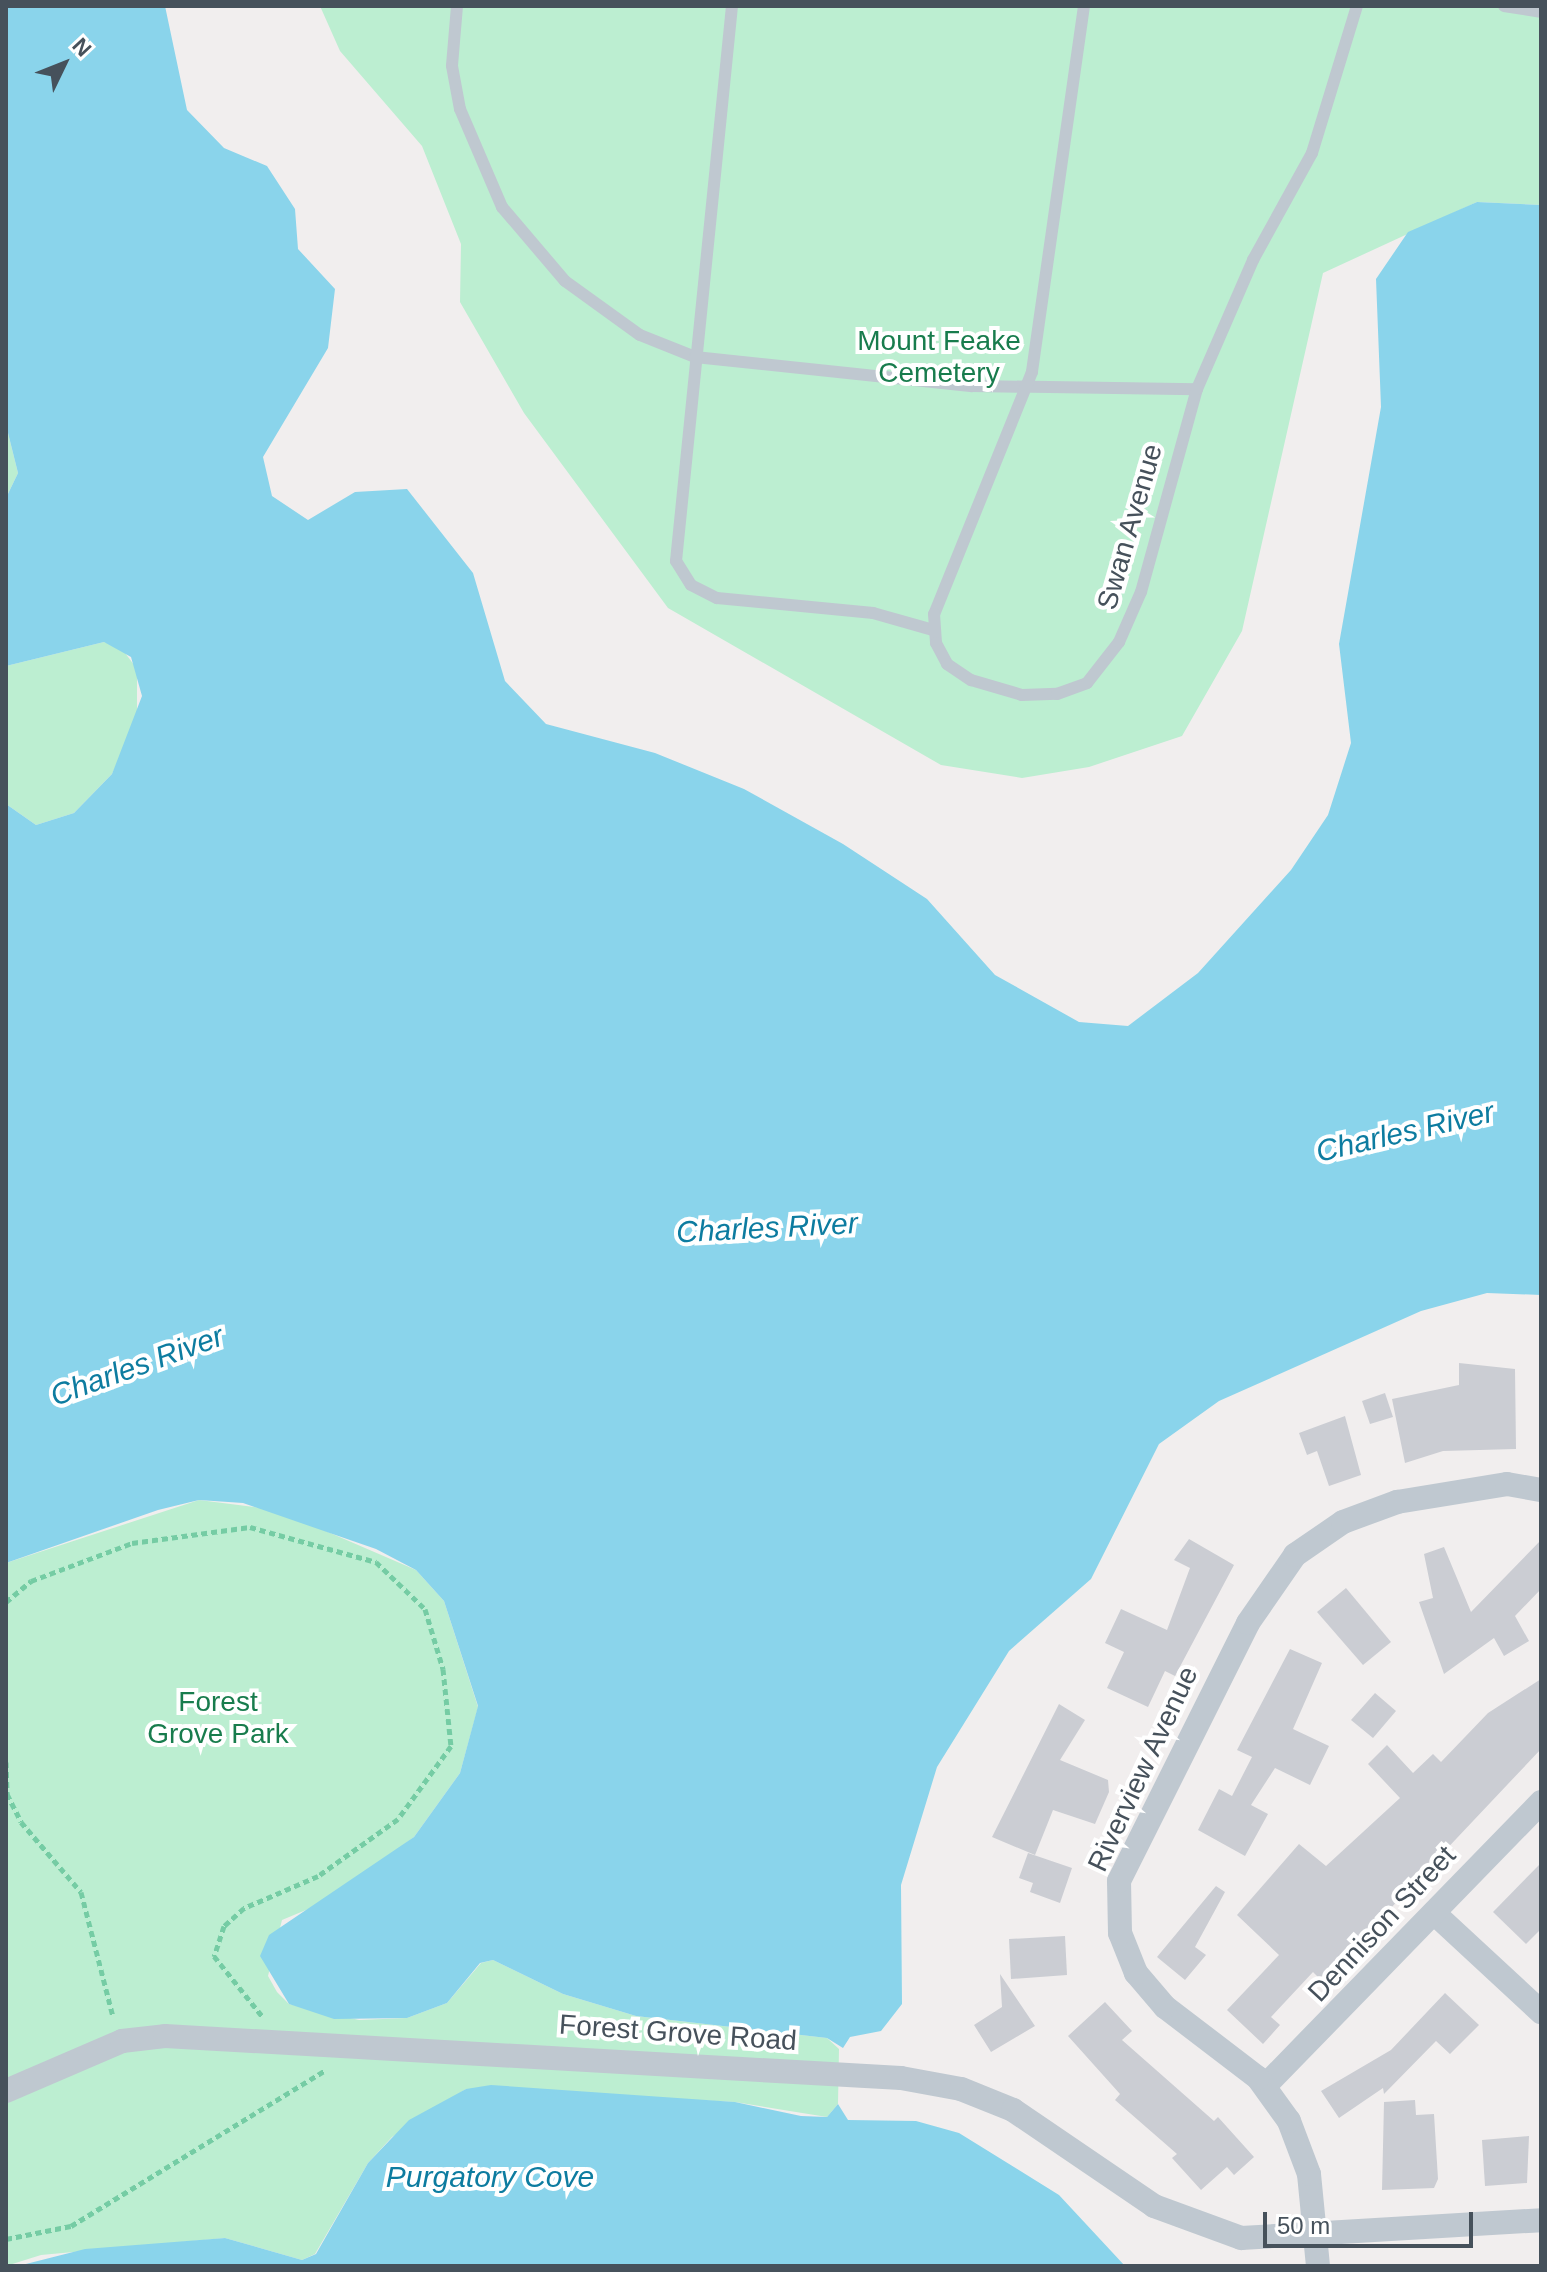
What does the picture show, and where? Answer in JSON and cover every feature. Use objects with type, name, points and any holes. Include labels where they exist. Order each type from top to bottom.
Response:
[{"type":"street","name":"Riverview Avenue","points":[[1318,2266],[1301,2148],[1265,2086],[1165,2007],[1136,1973],[1116,1904],[1128,1858],[1248,1623],[1295,1555],[1343,1522],[1397,1502],[1493,1485],[1541,1490]]},
{"type":"street","name":"Dennison Street","points":[[1265,2086],[1541,1802]]},
{"type":"street","points":[[1434,1913],[1541,2012]]},
{"type":"street","name":"Forest Grove Road","points":[[6,2091],[122,2041],[360,2046],[933,2082],[1023,2115],[1189,2223],[1258,2241],[1541,2220]]},
{"type":"lane","points":[[457,6],[452,66],[460,109],[515,227],[600,309],[695,357],[1027,389],[1197,389]]},
{"type":"lane","points":[[732,6],[675,544],[691,585],[717,598],[873,613],[933,630],[942,583],[1027,389],[1084,6]]},
{"type":"lane","name":"Swan Avenue","points":[[933,630],[947,664],[1005,692],[1057,694],[1098,673],[1141,592],[1197,389],[1253,260],[1312,153],[1357,6]]},
{"type":"lane","points":[[1504,6],[1541,12]]},
{"type":"path","points":[[6,1602],[31,1581],[132,1543],[250,1527],[376,1562],[425,1609],[443,1669],[451,1746],[398,1819],[318,1876],[244,1908],[224,1926],[214,1956],[291,2043]]},
{"type":"path","points":[[6,1762],[7,1794],[21,1822],[81,1892],[96,1934],[99,1983],[122,2041]]},
{"type":"path","points":[[6,2239],[71,2226],[360,2046]]},
{"type":"green space","name":"Mount Feake Cemetery","points":[[320,6],[1541,6],[1541,205],[1477,202],[1323,273],[1242,631],[1182,736],[1089,767],[1022,778],[941,765],[668,608],[524,413],[460,302],[461,244],[422,146],[340,51]]},
{"type":"green space","points":[[6,425],[18,473],[6,498]]},
{"type":"green space","points":[[104,642],[120,646],[137,669],[137,719],[112,774],[74,813],[36,825],[6,804],[6,666]]},
{"type":"green space","name":"Forest Grove Park","points":[[199,1500],[277,1510],[416,1570],[444,1601],[478,1707],[460,1773],[414,1837],[330,1900],[282,1920],[268,1976],[289,2004],[359,2020],[407,2018],[447,2003],[481,1963],[493,1960],[563,1994],[636,2016],[827,2038],[839,2049],[838,2104],[827,2117],[735,2102],[466,2089],[392,2137],[368,2163],[315,2254],[302,2260],[225,2238],[41,2255],[6,2266],[6,1563]]},
{"type":"water","name":"Charles River","points":[[6,6],[165,6],[187,110],[224,148],[267,166],[295,209],[298,249],[335,289],[328,348],[263,457],[272,496],[308,520],[355,492],[407,489],[473,573],[505,681],[546,724],[655,753],[744,789],[843,844],[927,899],[995,975],[1079,1022],[1128,1026],[1198,973],[1291,870],[1328,815],[1351,743],[1339,644],[1381,407],[1376,279],[1408,232],[1477,202],[1541,205],[1541,1295],[1487,1293],[1421,1311],[1219,1401],[1159,1444],[1091,1579],[1009,1651],[937,1767],[901,1885],[902,2004],[881,2031],[850,2037],[843,2048],[827,2038],[636,2016],[563,1994],[493,1960],[480,1963],[447,2003],[407,2018],[334,2019],[289,2004],[260,1956],[269,1935],[414,1837],[460,1773],[478,1706],[444,1601],[416,1570],[376,1549],[243,1503],[199,1500],[158,1510],[6,1563],[6,804],[36,825],[74,813],[112,774],[142,696],[131,657],[104,642],[6,666],[6,498],[18,473],[6,425]]},
{"type":"water","name":"Purgatory Cove","points":[[491,2085],[735,2102],[801,2116],[827,2117],[838,2104],[848,2120],[916,2121],[959,2133],[1059,2195],[1125,2266],[18,2266],[85,2249],[225,2238],[302,2260],[316,2254],[368,2163],[409,2120],[466,2089]]},
{"type":"building","points":[[1459,1363],[1515,1369],[1516,1449],[1443,1451],[1405,1463],[1392,1399],[1459,1385]]},
{"type":"building","points":[[1385,1393],[1393,1417],[1370,1424],[1362,1401]]},
{"type":"building","points":[[1345,1416],[1361,1475],[1329,1486],[1317,1451],[1307,1455],[1299,1433]]},
{"type":"building","points":[[1189,1539],[1234,1565],[1175,1676],[1165,1671],[1148,1707],[1107,1688],[1124,1652],[1105,1643],[1121,1609],[1167,1630],[1190,1568],[1174,1560]]},
{"type":"building","points":[[1541,1540],[1541,1589],[1515,1616],[1529,1641],[1504,1656],[1494,1638],[1444,1674],[1419,1602],[1433,1598],[1424,1554],[1444,1547],[1471,1612]]},
{"type":"building","points":[[1346,1588],[1391,1642],[1363,1665],[1317,1612]]},
{"type":"building","points":[[1290,1649],[1322,1663],[1293,1729],[1329,1746],[1310,1785],[1275,1768],[1251,1805],[1268,1814],[1245,1856],[1198,1830],[1219,1789],[1232,1796],[1252,1757],[1237,1750]]},
{"type":"building","points":[[1541,1679],[1541,1749],[1322,1981],[1313,1972],[1271,2017],[1280,2025],[1263,2044],[1227,2010],[1279,1955],[1237,1915],[1299,1844],[1326,1866],[1400,1798],[1368,1764],[1387,1745],[1413,1773],[1433,1754],[1441,1762],[1488,1713]]},
{"type":"building","points":[[1375,1693],[1396,1711],[1373,1738],[1351,1720]]},
{"type":"building","points":[[1059,1704],[1085,1720],[1060,1760],[1108,1780],[1109,1792],[1095,1824],[1053,1810],[1035,1855],[992,1837]]},
{"type":"building","points":[[1028,1853],[1072,1868],[1060,1903],[1030,1892],[1033,1883],[1019,1878]]},
{"type":"building","points":[[1541,1863],[1541,1929],[1526,1944],[1493,1912]]},
{"type":"building","points":[[1216,1886],[1225,1892],[1195,1947],[1206,1955],[1185,1980],[1157,1957]]},
{"type":"building","points":[[1065,1936],[1067,1975],[1011,1979],[1009,1939]]},
{"type":"building","points":[[1000,1974],[1035,2026],[991,2052],[974,2025],[1002,2007]]},
{"type":"building","points":[[1445,1993],[1479,2025],[1450,2054],[1436,2041],[1384,2094],[1383,2088],[1339,2118],[1321,2091],[1391,2050]]},
{"type":"building","points":[[1105,2002],[1132,2031],[1122,2040],[1214,2121],[1218,2117],[1254,2157],[1234,2175],[1227,2167],[1201,2190],[1172,2158],[1177,2154],[1115,2100],[1120,2094],[1068,2036]]},
{"type":"building","points":[[1415,2100],[1416,2115],[1434,2114],[1438,2179],[1434,2188],[1382,2190],[1384,2102]]},
{"type":"building","points":[[1529,2136],[1527,2183],[1485,2186],[1482,2140]]}]
